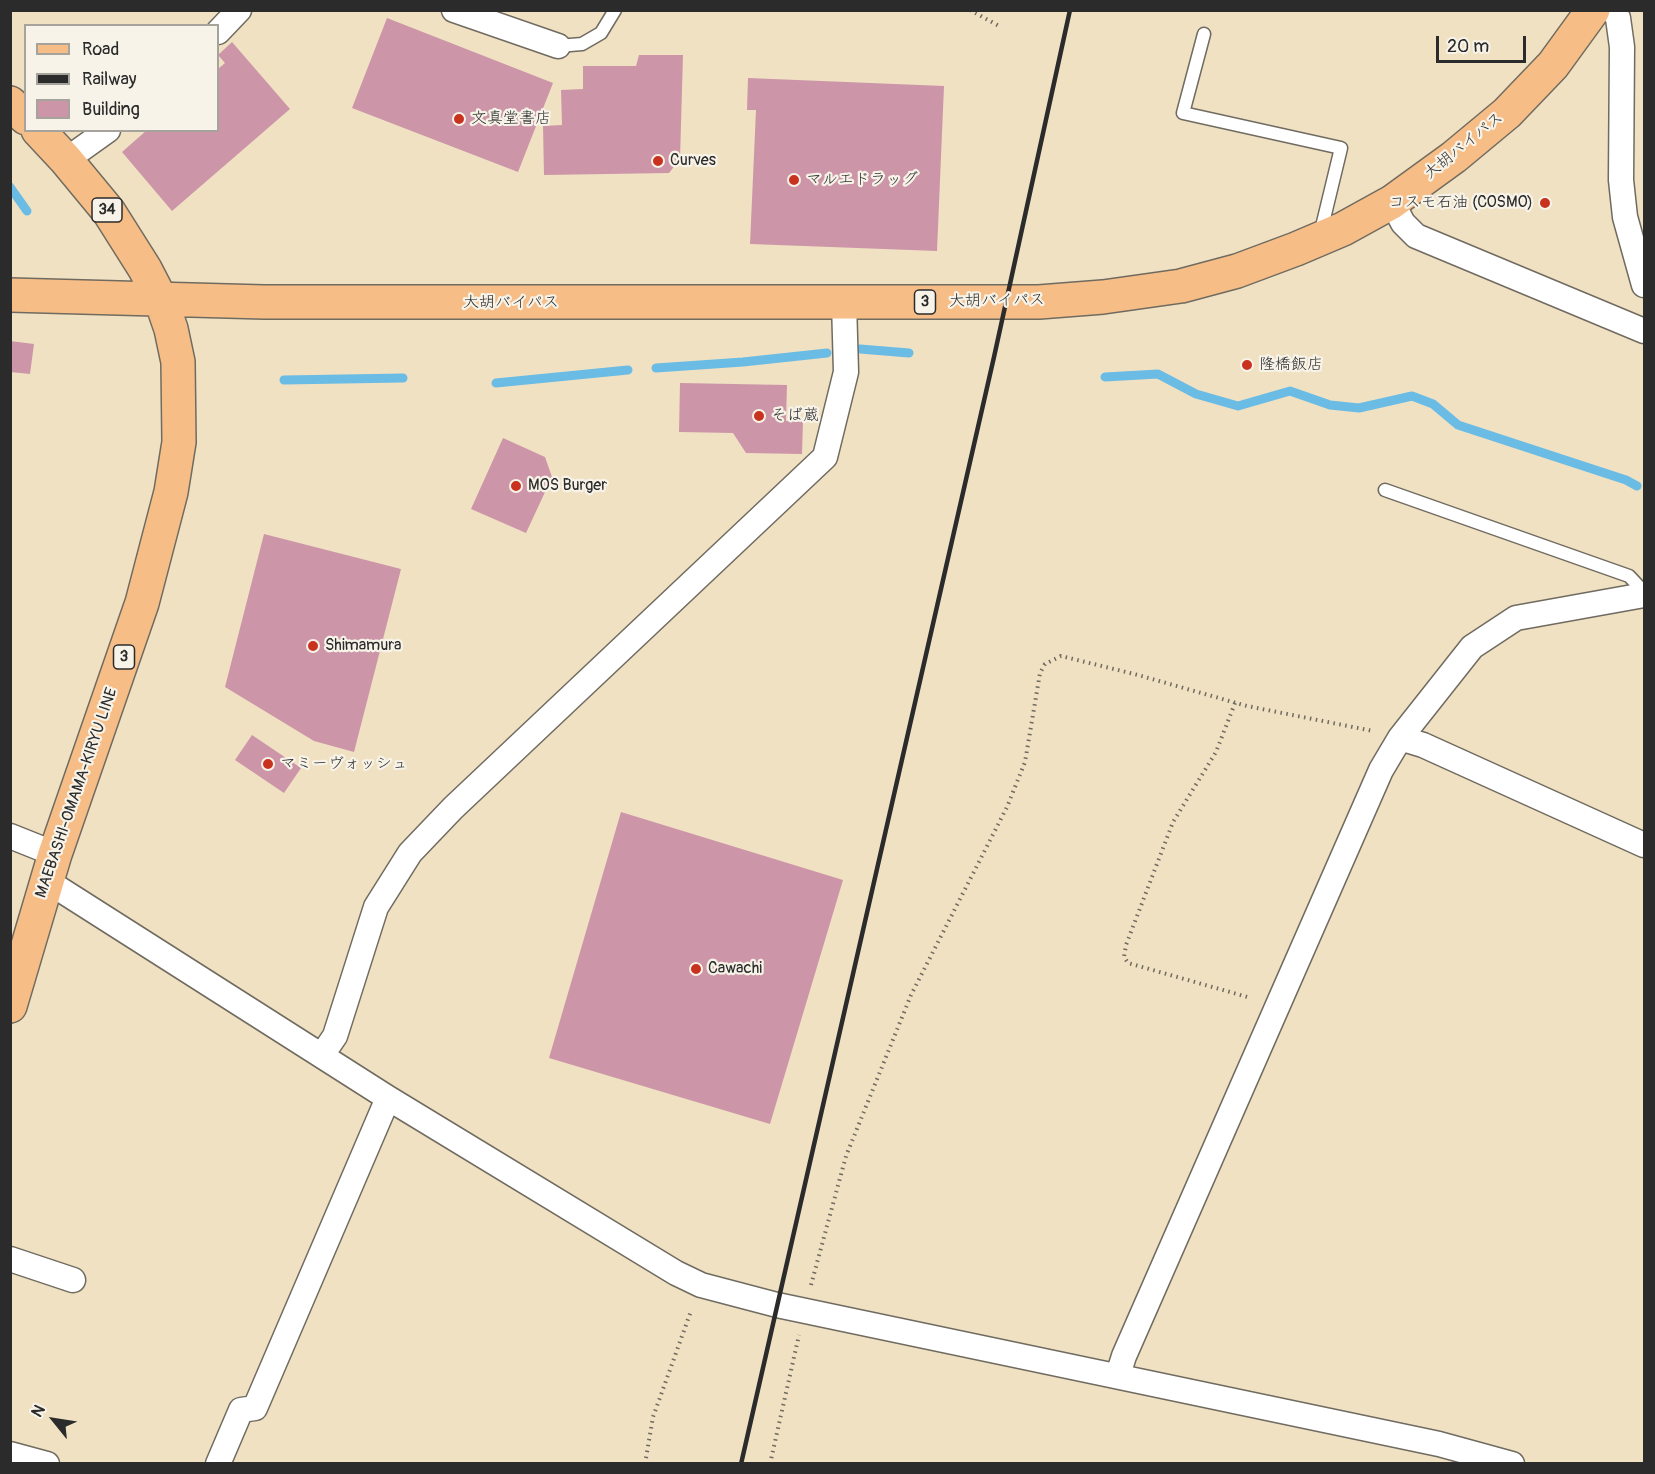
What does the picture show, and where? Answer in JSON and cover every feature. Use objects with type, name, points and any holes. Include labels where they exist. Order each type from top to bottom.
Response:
[{"type":"main road","name":"大胡バイパス","points":[[10,295],[382,303],[1039,302],[1103,297],[1181,286],[1226,274],[1319,239],[1392,202],[1454,157],[1507,112],[1553,65],[1593,10]]},
{"type":"main road","points":[[10,103],[24,116]]},
{"type":"main road","name":"34","points":[[40,132],[114,218],[161,300]]},
{"type":"main road","name":"MAEBASHI-OMAMA-KIRYU LINE","points":[[10,1006],[51,868],[142,603],[171,492],[179,442],[178,362],[171,329],[161,300]]},
{"type":"street","points":[[219,31],[239,10]]},
{"type":"street","points":[[454,10],[558,46]]},
{"type":"street","points":[[1613,10],[1617,18],[1622,47],[1621,180],[1624,207],[1644,285]]},
{"type":"street","points":[[66,160],[105,132]]},
{"type":"street","points":[[1392,202],[1402,224],[1416,236],[1644,331]]},
{"type":"street","points":[[322,1055],[335,1036],[376,907],[410,853],[453,808],[825,457],[846,372],[844,302]]},
{"type":"street","points":[[1118,1375],[1124,1356],[1381,770],[1400,738],[1472,647],[1516,618],[1644,593]]},
{"type":"street","points":[[1400,738],[1423,745],[1644,845]]},
{"type":"street","points":[[10,836],[51,868],[388,1098],[676,1273],[700,1285],[804,1310],[1439,1444],[1512,1464]]},
{"type":"street","points":[[218,1464],[241,1410],[255,1408],[388,1098]]},
{"type":"street","points":[[10,1258],[73,1280]]},
{"type":"street","points":[[10,1454],[47,1464]]},
{"type":"lane","points":[[558,46],[582,44],[601,33],[615,10]]},
{"type":"lane","points":[[1204,34],[1183,113],[1341,148],[1319,239]]},
{"type":"lane","points":[[1385,490],[1629,576],[1644,593]]},
{"type":"path","points":[[970,10],[1001,27]]},
{"type":"path","points":[[770,1464],[804,1310],[846,1155],[911,995],[1007,807],[1024,762],[1040,673],[1045,664],[1061,656],[1235,703],[1362,728],[1400,738]]},
{"type":"path","points":[[1235,703],[1216,752],[1173,822],[1126,945],[1124,957],[1128,963],[1278,1006]]},
{"type":"path","points":[[645,1464],[653,1417],[700,1285]]},
{"type":"building","points":[[387,18],[553,83],[518,172],[352,108]]},
{"type":"building","points":[[232,42],[290,109],[172,211],[122,152],[145,132],[219,132],[219,68],[225,63],[219,54]]},
{"type":"building","points":[[639,55],[683,55],[680,159],[669,173],[544,175],[543,126],[562,125],[561,90],[583,89],[583,66],[636,66]]},
{"type":"building","points":[[748,78],[944,86],[937,251],[750,244],[756,110],[747,110]]},
{"type":"building","points":[[10,341],[34,344],[30,374],[10,372]]},
{"type":"building","points":[[680,383],[787,385],[786,421],[803,421],[802,454],[746,453],[733,433],[679,432]]},
{"type":"building","points":[[503,438],[545,457],[552,477],[526,533],[471,509]]},
{"type":"building","points":[[264,534],[401,569],[354,752],[314,741],[225,687]]},
{"type":"building","name":"マミーヴォッシュ","points":[[252,735],[301,768],[284,793],[235,760]]},
{"type":"building","name":"Cawachi","points":[[621,812],[843,880],[770,1124],[549,1058]]},
{"type":"waterway","points":[[10,187],[27,211]]},
{"type":"waterway","points":[[860,349],[909,353]]},
{"type":"waterway","points":[[656,368],[827,353]]},
{"type":"waterway","points":[[496,383],[628,370]]},
{"type":"waterway","points":[[1105,377],[1158,374],[1196,394],[1238,406],[1290,391],[1330,405],[1359,408],[1412,396],[1433,404],[1458,425],[1626,480],[1637,486]]},
{"type":"waterway","points":[[284,380],[403,378]]},
{"type":"railway","points":[[741,1464],[994,357],[1070,10]]},
{"type":"place","name":"文真堂書店","points":[[459,119]]},
{"type":"place","name":"Curves","points":[[658,161]]},
{"type":"place","name":"マルエドラッグ","points":[[794,180]]},
{"type":"place","name":"コスモ石油 (COSMO)","points":[[1545,203]]},
{"type":"place","name":"隆橋飯店","points":[[1247,365]]},
{"type":"place","name":"そば蔵","points":[[759,416]]},
{"type":"place","name":"MOS Burger","points":[[516,486]]},
{"type":"place","name":"Shimamura","points":[[313,646]]},
{"type":"place","name":"マミーヴォッシュ","points":[[268,764]]},
{"type":"place","name":"Cawachi","points":[[696,969]]}]
